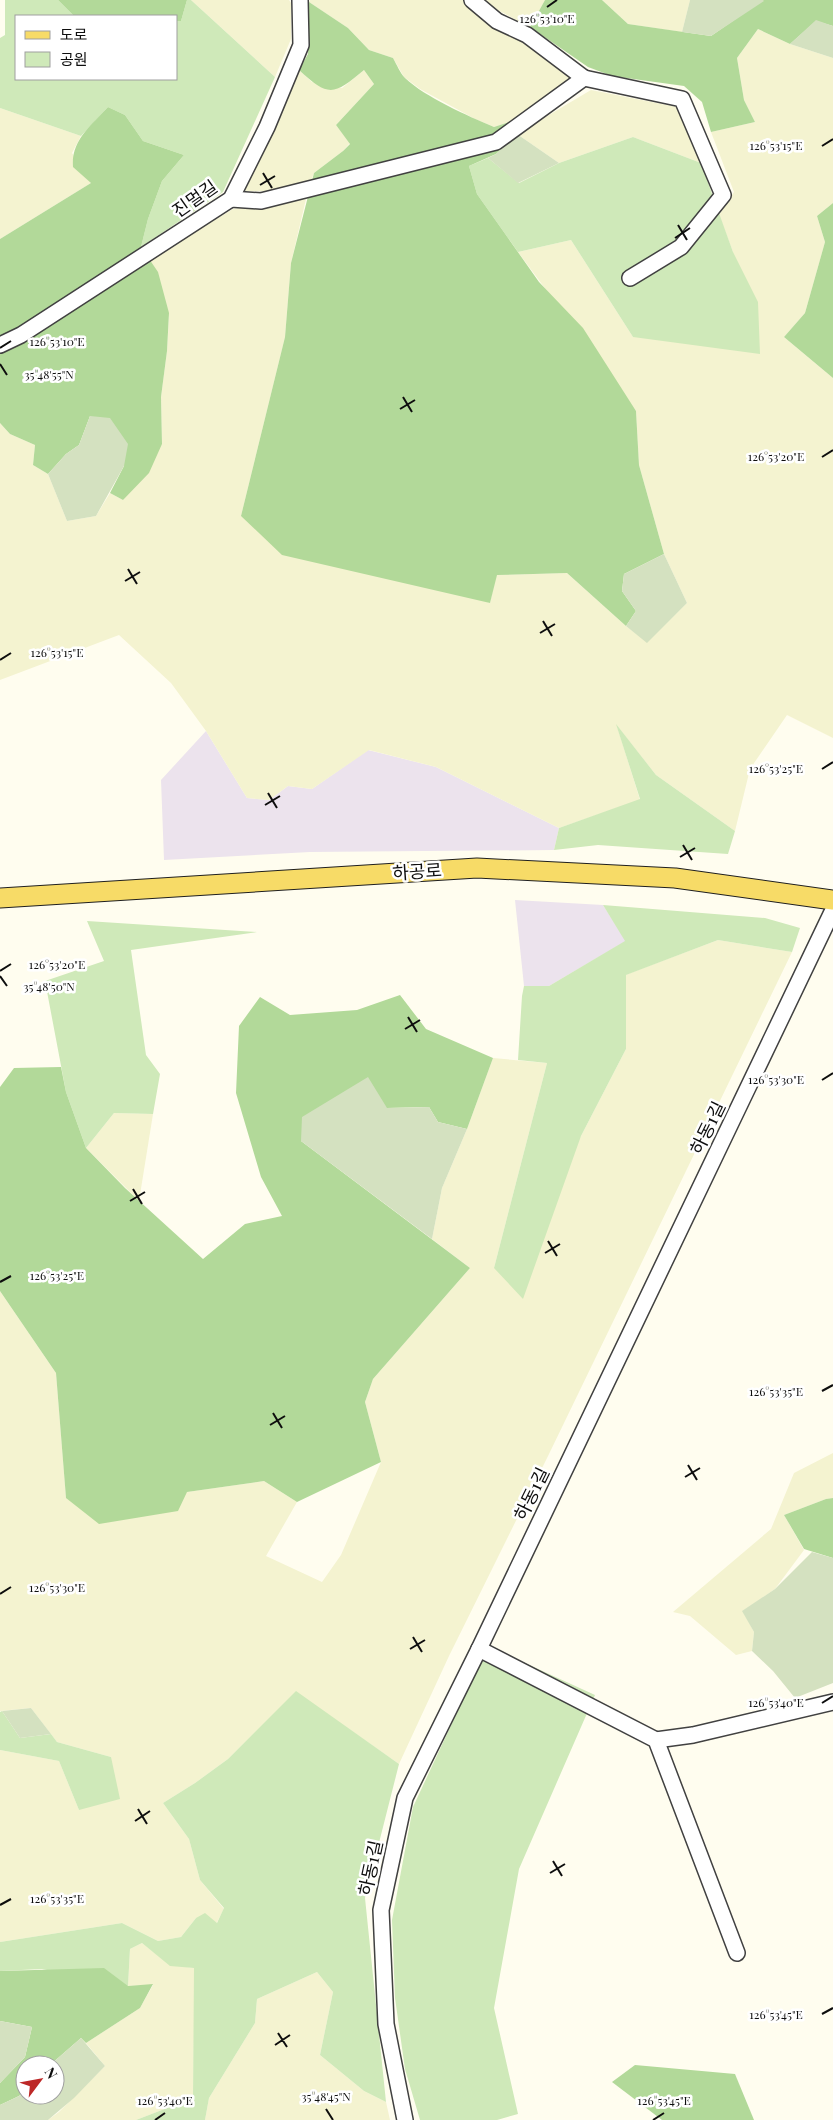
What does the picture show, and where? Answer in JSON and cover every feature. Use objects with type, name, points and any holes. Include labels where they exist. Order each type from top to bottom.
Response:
[{"type":"main road","name":"하공로","points":[[0,898],[477,868],[675,878],[833,900]]},
{"type":"street","name":"진멀길","points":[[0,345],[21,334],[231,199],[267,127],[301,46],[300,0]]},
{"type":"street","points":[[472,0],[497,22],[527,35],[584,78],[682,99],[723,195],[681,247],[630,278]]},
{"type":"street","points":[[231,199],[262,201],[496,142],[584,78]]},
{"type":"street","name":"하동1길","points":[[405,2120],[386,2024],[381,1910],[405,1798],[479,1649],[833,910]]},
{"type":"street","points":[[479,1649],[656,1740],[693,1735],[833,1702]]},
{"type":"street","points":[[656,1740],[736,1953]]},
{"type":"shaded area","points":[[206,731],[247,798],[269,800],[288,786],[312,789],[368,750],[436,767],[559,828],[554,850],[310,852],[164,860],[161,780]]},
{"type":"shaded area","points":[[515,900],[603,905],[626,941],[549,986],[524,986]]},
{"type":"green space","points":[[5,0],[58,0],[73,15],[15,15],[15,80],[178,80],[178,21],[181,21],[187,0],[191,0],[275,77],[223,192],[141,247],[148,219],[162,181],[184,155],[143,141],[125,115],[108,107],[81,136],[0,108],[0,38],[5,35]]},
{"type":"green space","points":[[58,0],[187,0],[181,21],[178,21],[178,15],[73,15]]},
{"type":"green space","points":[[191,0],[289,0],[291,3],[291,39],[275,77]]},
{"type":"green space","points":[[310,0],[466,0],[485,22],[521,39],[571,78],[512,121],[494,127],[475,119],[420,89],[404,77],[393,58],[369,50],[348,28],[309,2]]},
{"type":"green space","points":[[485,0],[545,0],[530,27],[492,7]]},
{"type":"green space","points":[[545,0],[602,0],[628,24],[711,36],[763,0],[833,0],[833,26],[816,21],[790,44],[758,29],[737,58],[744,100],[755,122],[711,132],[702,102],[684,86],[612,76],[588,67],[530,27]]},
{"type":"green space","points":[[602,0],[690,0],[682,32],[628,24]]},
{"type":"green space","points":[[690,0],[764,1],[711,36],[682,32]]},
{"type":"green space","points":[[309,2],[348,28],[369,50],[393,58],[405,78],[435,99],[494,127],[512,121],[517,134],[496,154],[469,166],[477,194],[539,282],[583,328],[636,411],[639,465],[664,554],[624,574],[622,591],[636,611],[626,626],[567,573],[497,575],[490,603],[282,555],[241,516],[285,337],[291,263],[314,173],[350,144],[336,125],[374,84],[364,70],[338,88],[332,90],[325,89],[299,70],[308,54]]},
{"type":"green space","points":[[816,20],[833,26],[833,58],[790,44]]},
{"type":"green space","points":[[758,29],[790,44],[833,58],[833,203],[817,216],[825,242],[805,313],[784,337],[833,378],[833,738],[787,715],[750,769],[735,831],[656,775],[617,726],[640,800],[559,828],[436,767],[369,750],[312,789],[288,786],[269,800],[247,798],[206,731],[171,683],[119,635],[0,680],[0,423],[10,434],[35,445],[33,465],[48,474],[67,521],[96,516],[110,493],[123,500],[162,444],[161,397],[169,317],[149,259],[233,209],[306,199],[291,263],[285,337],[241,516],[490,603],[496,575],[567,573],[626,626],[647,642],[687,603],[664,554],[639,465],[636,411],[518,252],[571,240],[633,337],[733,252],[719,215],[734,192],[711,132],[755,122],[744,100],[737,58]]},
{"type":"green space","points":[[299,70],[312,82],[342,88],[364,70],[374,84],[336,125],[350,143],[343,151],[314,173],[311,181],[270,191],[245,191]]},
{"type":"green space","points":[[591,90],[677,107],[701,163],[633,137],[559,163],[517,134]]},
{"type":"green space","points":[[108,107],[125,115],[143,141],[184,155],[162,181],[148,219],[141,247],[158,272],[169,313],[167,351],[161,397],[162,444],[149,473],[123,500],[110,493],[124,466],[90,416],[79,445],[66,454],[48,474],[33,465],[35,445],[10,434],[0,423],[0,239],[91,183],[73,167],[73,157],[83,134]]},
{"type":"green space","points":[[0,108],[81,136],[72,153],[91,183],[0,239]]},
{"type":"green space","points":[[517,134],[559,163],[518,183],[488,158],[496,154]]},
{"type":"green space","points":[[633,137],[701,163],[733,252],[758,302],[760,354],[633,337],[571,240],[518,252],[477,194],[469,166],[488,158],[519,183],[559,163]]},
{"type":"green space","points":[[833,203],[833,378],[784,337],[805,313],[825,242],[817,216]]},
{"type":"green space","points":[[90,416],[110,418],[128,444],[124,466],[96,516],[67,521],[48,474],[66,454],[79,445]]},
{"type":"green space","points":[[664,554],[687,603],[647,643],[626,626],[636,611],[622,591],[624,574]]},
{"type":"green space","points":[[616,724],[656,775],[735,831],[728,854],[598,845],[554,850],[559,828],[640,799]]},
{"type":"green space","points":[[603,905],[765,918],[800,928],[792,952],[718,940],[626,975],[626,1049],[581,1136],[523,1299],[494,1268],[547,1063],[518,1060],[524,986],[549,986],[625,941]]},
{"type":"green space","points":[[87,921],[257,932],[131,950],[146,1055],[160,1074],[153,1114],[114,1113],[86,1148],[66,1092],[45,981],[104,961]]},
{"type":"green space","points":[[718,940],[792,952],[449,1656],[399,1764],[296,1692],[228,1759],[163,1803],[189,1839],[200,1880],[224,1909],[216,1924],[196,1918],[181,1937],[158,1941],[122,1923],[0,1942],[0,1750],[59,1761],[79,1810],[111,1757],[57,1742],[31,1708],[0,1711],[0,1291],[56,1373],[66,1498],[187,1492],[264,1481],[297,1502],[266,1556],[322,1582],[341,1555],[381,1462],[365,1402],[373,1379],[470,1268],[432,1239],[442,1188],[467,1129],[493,1058],[547,1063],[494,1268],[581,1136],[626,1049],[625,975]]},
{"type":"green space","points":[[400,995],[426,1029],[493,1058],[467,1129],[438,1122],[429,1107],[387,1108],[301,1141],[470,1268],[373,1379],[365,1402],[381,1462],[297,1502],[264,1481],[187,1492],[178,1511],[99,1524],[66,1498],[56,1373],[0,1291],[0,1087],[14,1068],[61,1067],[66,1092],[86,1148],[125,1188],[203,1259],[245,1224],[282,1216],[261,1177],[236,1093],[239,1026],[260,997],[290,1015],[357,1010]]},
{"type":"green space","points":[[368,1077],[387,1108],[429,1107],[438,1122],[467,1129],[442,1188],[432,1239],[301,1141],[302,1117]]},
{"type":"green space","points":[[114,1113],[153,1114],[139,1201],[86,1148]]},
{"type":"green space","points":[[833,1453],[833,1498],[784,1515],[804,1550],[775,1589],[743,1611],[754,1632],[752,1651],[736,1655],[690,1616],[673,1612],[771,1529],[794,1473]]},
{"type":"green space","points":[[833,1498],[833,1558],[804,1549],[784,1515]]},
{"type":"green space","points":[[812,1552],[833,1558],[833,1683],[795,1698],[773,1671],[752,1651],[754,1632],[742,1611],[775,1589]]},
{"type":"green space","points":[[488,1646],[595,1695],[519,1869],[494,2008],[518,2114],[497,2120],[420,2120],[405,2069],[395,1998],[392,1920],[413,1807]]},
{"type":"green space","points":[[296,1691],[399,1764],[365,1898],[386,2102],[364,2091],[320,2055],[333,1992],[317,1972],[257,1999],[255,2023],[209,2098],[205,2120],[136,2120],[193,2098],[194,1968],[170,1966],[142,1943],[130,1949],[128,1986],[42,1969],[0,1971],[0,1942],[122,1923],[158,1941],[181,1937],[196,1918],[205,1913],[217,1923],[224,1908],[200,1880],[189,1839],[163,1803],[228,1759]]},
{"type":"green space","points":[[31,1708],[51,1734],[20,1738],[2,1711]]},
{"type":"green space","points":[[2,1711],[20,1738],[51,1734],[57,1742],[111,1757],[120,1799],[79,1810],[59,1761],[0,1750],[0,1712]]},
{"type":"green space","points":[[142,1943],[170,1965],[195,1968],[193,2098],[136,2120],[48,2120],[59,2112],[105,2066],[86,2043],[140,2008],[153,1985],[128,1986],[130,1949]]},
{"type":"green space","points":[[104,1968],[128,1986],[153,1984],[140,2008],[86,2043],[81,2038],[61,2055],[25,2055],[32,2027],[0,2021],[0,1971]]},
{"type":"green space","points":[[317,1972],[333,1992],[320,2055],[364,2091],[386,2102],[390,2120],[205,2120],[209,2098],[255,2023],[257,1999]]},
{"type":"green space","points":[[0,2021],[32,2027],[25,2055],[15,2055],[15,2067],[0,2083]]},
{"type":"green space","points":[[81,2038],[105,2066],[74,2098],[48,2120],[0,2120],[0,2105],[15,2098],[15,2105],[65,2105],[65,2055],[61,2055]]},
{"type":"green space","points":[[635,2065],[735,2074],[754,2120],[662,2120],[612,2082]]},
{"type":"green space","points":[[15,2067],[15,2098],[0,2105],[0,2083]]}]
